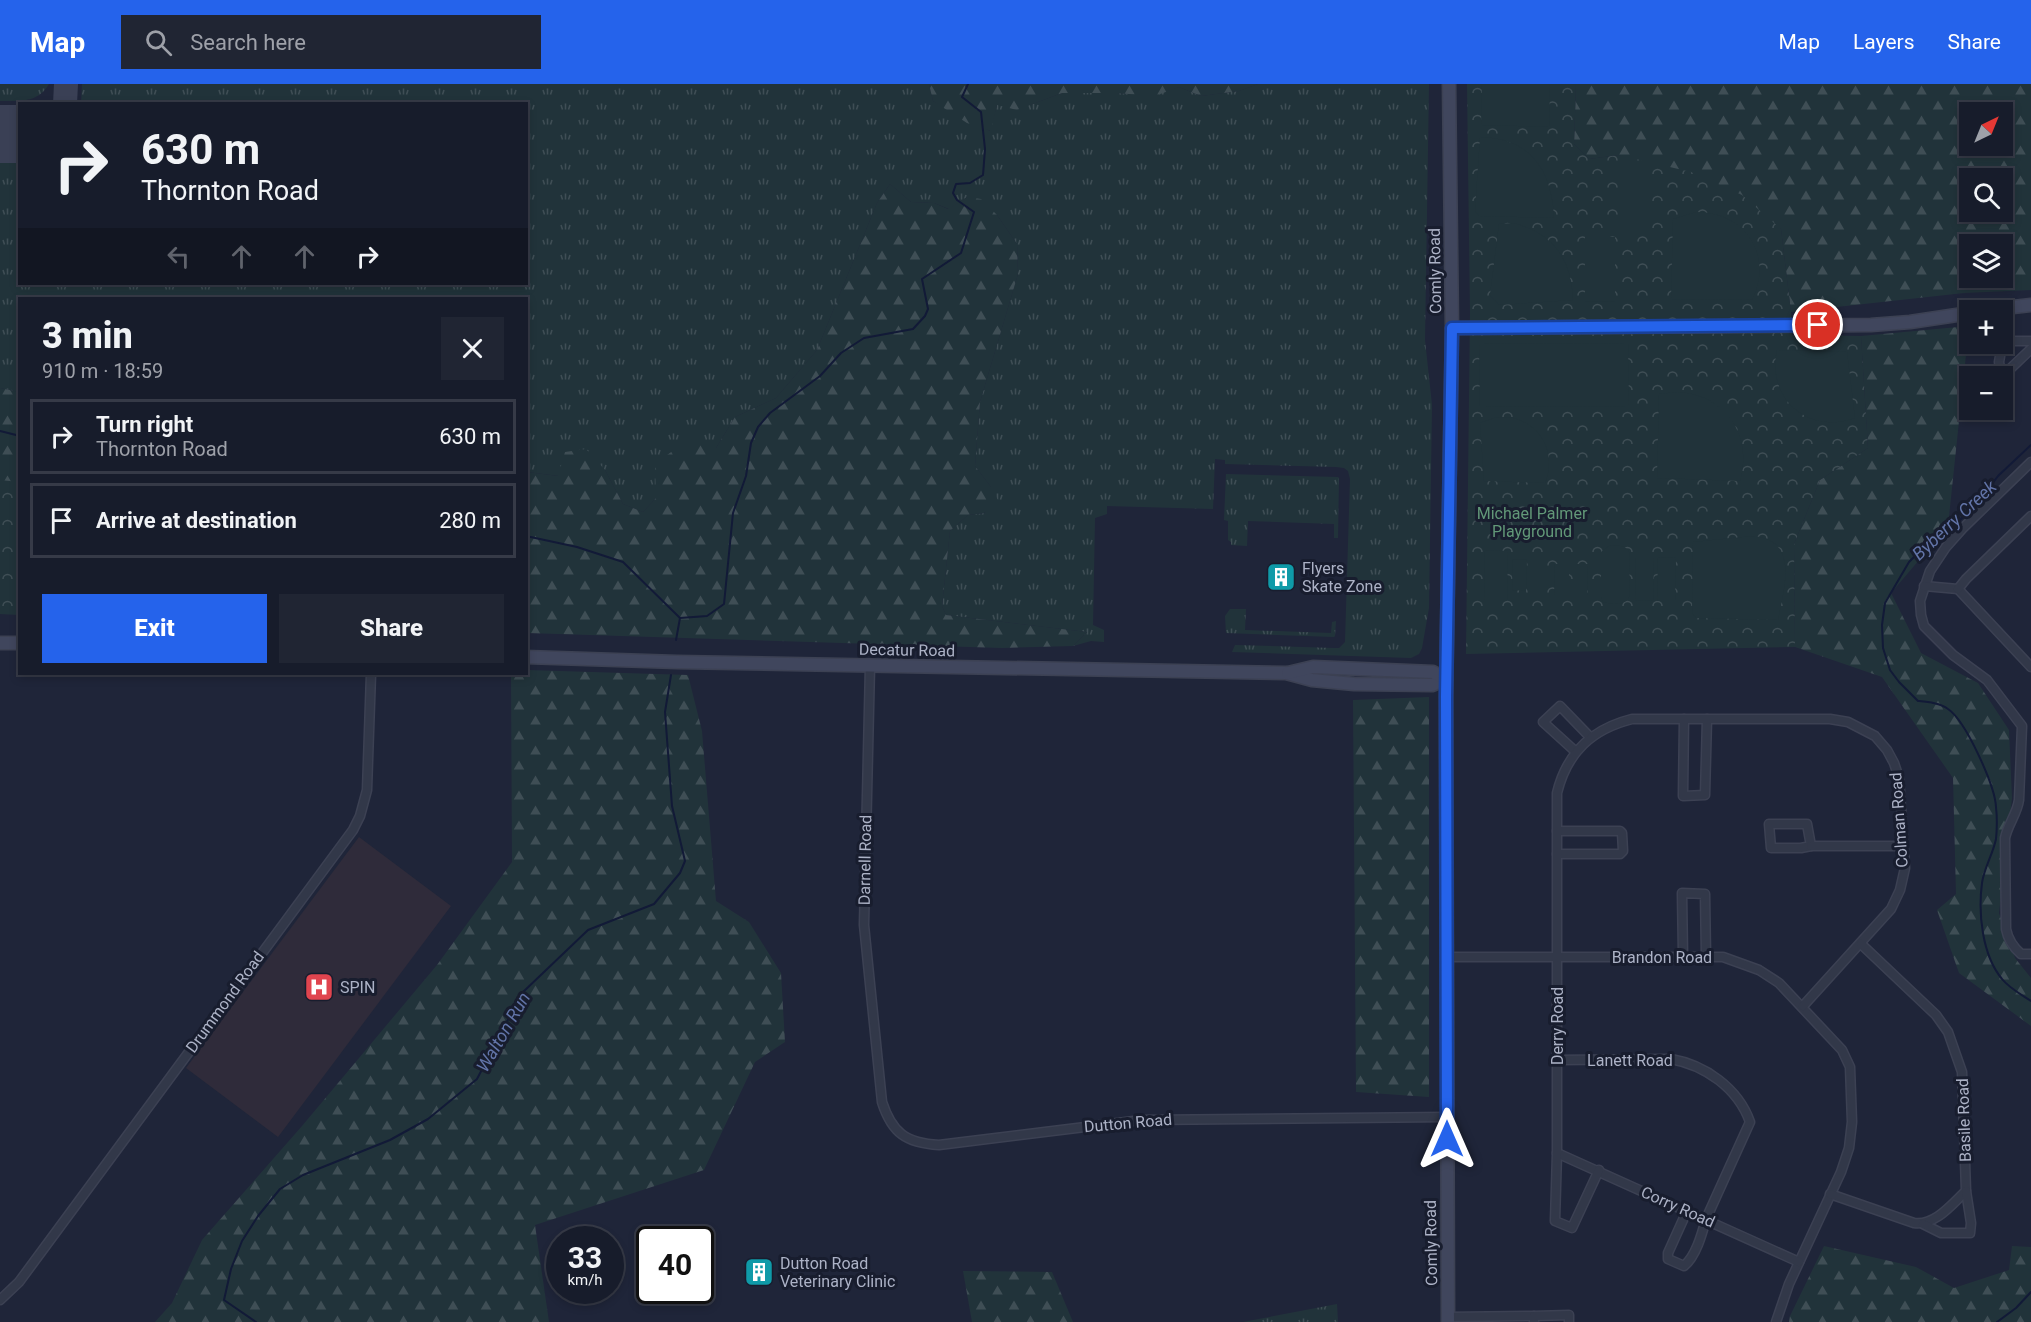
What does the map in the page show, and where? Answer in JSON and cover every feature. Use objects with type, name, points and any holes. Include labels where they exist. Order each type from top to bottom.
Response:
[{"type":"street","name":"Comly Road","points":[[1448,1320],[1446,679],[1452,328],[1449,84]]},
{"type":"street","points":[[2013,307],[2031,305]]},
{"type":"street","points":[[1452,328],[1870,325],[1959,315]]},
{"type":"street","points":[[2031,341],[2010,341],[2002,345],[2000,368],[2010,369],[2031,350]]},
{"type":"street","points":[[2031,462],[1946,547],[1930,571],[1924,586],[1920,608],[1924,626],[1953,655],[1987,680],[2022,726],[2019,800],[2005,838],[2006,929],[2016,949],[2021,954],[2031,954]]},
{"type":"street","points":[[1959,589],[1966,579],[2031,516]]},
{"type":"street","points":[[1924,586],[1959,589],[2031,667]]},
{"type":"street","points":[[0,643],[18,643]]},
{"type":"street","name":"Decatur Road","points":[[528,657],[1286,673],[1313,667],[1433,672],[1446,679]]},
{"type":"street","name":"Darnell Road","points":[[870,666],[864,925],[877,1052]]},
{"type":"street","name":"Drummond Road","points":[[0,1300],[24,1274],[352,830],[360,816],[367,790],[370,675]]},
{"type":"street","points":[[1576,752],[1543,722],[1560,706],[1590,737]]},
{"type":"street","name":"Colman Road","points":[[1576,752],[1590,737],[1618,723],[1632,719],[1830,719],[1848,722],[1875,736],[1887,750],[1899,778],[1905,868],[1900,890],[1891,909],[1803,1006]]},
{"type":"street","points":[[1684,719],[1683,796],[1705,795],[1707,719]]},
{"type":"street","name":"Derry Road","points":[[1576,752],[1565,770],[1557,793],[1555,1221],[1572,1228],[1599,1170]]},
{"type":"street","points":[[1810,846],[1808,824],[1769,824],[1771,848],[1903,846]]},
{"type":"street","points":[[1557,831],[1620,831],[1623,851],[1620,854],[1557,854]]},
{"type":"street","points":[[1683,956],[1682,893],[1705,894],[1706,956]]},
{"type":"street","name":"Basile Road","points":[[1830,1194],[1923,1224],[1941,1233],[1970,1233],[1971,1223],[1966,1191],[1962,1072],[1948,1032],[1936,1015],[1861,944]]},
{"type":"street","name":"Brandon Road","points":[[1446,957],[1723,957],[1759,970],[1779,983],[1803,1006],[1842,1050],[1850,1067],[1852,1122],[1849,1148],[1841,1172],[1789,1284],[1776,1322]]},
{"type":"street","name":"Dutton Road","points":[[877,1052],[882,1102],[888,1120],[911,1141],[923,1144],[939,1145],[1142,1120],[1447,1116]]},
{"type":"street","name":"Lanett Road","points":[[1557,1060],[1671,1059],[1700,1067],[1718,1079],[1746,1110],[1750,1122],[1706,1219]]},
{"type":"street","name":"Corry Road","points":[[1557,1153],[1799,1262]]},
{"type":"street","points":[[1923,1224],[1939,1216],[1966,1191]]},
{"type":"street","points":[[1687,1211],[1668,1253],[1668,1259],[1684,1266],[1689,1262],[1706,1219]]},
{"type":"street","points":[[1448,1320],[1534,1319],[1569,1315],[1569,1322]]},
{"type":"shaded area","name":"SPIN","points":[[359,837],[451,906],[278,1137],[186,1068]]},
{"type":"green space","points":[[0,84],[49,84],[40,95],[34,98],[21,101],[0,101]]},
{"type":"green space","points":[[82,84],[929,84],[933,101],[990,131],[997,105],[1030,105],[1062,93],[1155,95],[1179,87],[1201,96],[1239,91],[1258,84],[1429,84],[1425,340],[1432,405],[1429,608],[1422,648],[1419,654],[1411,658],[1232,652],[1235,645],[1339,648],[1345,642],[1350,479],[1348,471],[1336,467],[1225,464],[1225,460],[1215,459],[1213,509],[1107,506],[1107,514],[1095,518],[1093,625],[1104,630],[1104,642],[1091,641],[1073,646],[1087,632],[946,615],[942,606],[950,531],[968,515],[985,513],[991,487],[975,466],[980,402],[1018,274],[1017,244],[997,215],[967,197],[949,209],[934,203],[911,202],[890,184],[877,203],[817,350],[776,398],[735,417],[716,448],[656,498],[643,512],[623,504],[605,470],[559,476],[528,472],[528,297],[18,297],[18,392],[0,388],[0,160],[18,160],[18,285],[528,285],[528,102],[81,102]]},
{"type":"green space","points":[[929,84],[1258,84],[1239,91],[1201,96],[1179,87],[1155,96],[1062,93],[1017,110],[997,105],[991,131],[967,123],[933,101]]},
{"type":"green space","name":"Michael Palmer Playground","points":[[1467,84],[1576,84],[1574,144],[1589,159],[1619,155],[1691,172],[1742,195],[1781,229],[1792,335],[1861,336],[1868,448],[1820,480],[1794,544],[1795,647],[1466,654],[1470,313]]},
{"type":"green space","points":[[1482,84],[1550,84],[1549,127],[1481,125]]},
{"type":"green space","points":[[1576,84],[2031,84],[2031,290],[1964,293],[1791,312],[1781,229],[1619,155],[1589,159],[1574,144]]},
{"type":"green space","points":[[1480,137],[1513,143],[1535,160],[1549,186],[1554,218],[1479,216],[1475,211]]},
{"type":"green space","points":[[1619,167],[1649,167],[1649,231],[1619,231]]},
{"type":"green space","points":[[890,184],[911,202],[934,203],[948,209],[967,197],[981,199],[997,215],[1017,244],[1018,274],[980,402],[975,466],[999,502],[984,513],[968,515],[950,531],[942,606],[946,615],[1087,632],[1073,646],[1002,648],[528,633],[528,472],[558,476],[565,452],[586,449],[605,470],[623,504],[643,512],[656,498],[655,464],[686,441],[716,448],[735,417],[776,398],[817,350],[877,203]]},
{"type":"green space","points":[[1696,212],[1729,219],[1751,239],[1757,252],[1759,267],[1758,283],[1752,300],[1671,299],[1673,219]]},
{"type":"green space","points":[[1514,223],[1540,234],[1558,251],[1569,272],[1573,300],[1499,305],[1490,295],[1499,224]]},
{"type":"green space","points":[[1585,237],[1615,237],[1615,302],[1585,301]]},
{"type":"green space","points":[[1959,327],[1959,354],[1966,354],[1965,366],[1959,366],[1959,420],[1948,526],[1891,593],[1921,653],[1978,683],[2009,730],[2012,798],[1999,913],[2015,958],[2031,978],[2031,1026],[1959,973],[1937,910],[1956,894],[1953,778],[1882,677],[1795,647],[1794,544],[1820,480],[1868,448],[1861,336]]},
{"type":"green space","points":[[1628,343],[1629,406],[1480,407],[1479,344]]},
{"type":"green space","points":[[1777,350],[1847,352],[1855,418],[1838,422],[1821,421],[1807,417],[1794,408],[1784,397],[1778,383],[1775,367]]},
{"type":"green space","points":[[0,388],[18,392],[18,497],[0,496]]},
{"type":"green space","points":[[1677,392],[1709,400],[1731,420],[1742,448],[1743,464],[1740,481],[1657,478],[1659,394]]},
{"type":"green space","points":[[1509,417],[1530,426],[1544,441],[1549,461],[1545,483],[1484,481],[1480,423],[1494,418]]},
{"type":"green space","points":[[1226,474],[1338,477],[1338,538],[1334,538],[1334,524],[1248,521],[1247,546],[1231,545],[1228,540],[1228,521],[1224,520]]},
{"type":"green space","points":[[0,480],[18,482],[18,615],[0,614]]},
{"type":"green space","points":[[1752,536],[1767,539],[1777,546],[1783,555],[1785,580],[1778,620],[1697,618],[1692,614],[1693,542]]},
{"type":"green space","points":[[1609,546],[1624,547],[1630,554],[1629,597],[1621,603],[1603,602],[1601,597],[1601,552]]},
{"type":"green space","points":[[1485,550],[1508,551],[1507,601],[1484,601]]},
{"type":"green space","points":[[1636,557],[1654,557],[1653,601],[1635,600]]},
{"type":"green space","points":[[1658,557],[1676,558],[1675,601],[1657,601]]},
{"type":"green space","points":[[1513,559],[1527,560],[1526,591],[1512,590]]},
{"type":"green space","points":[[1531,560],[1545,560],[1545,591],[1531,591]]},
{"type":"green space","points":[[1555,564],[1569,564],[1569,595],[1554,595]]},
{"type":"green space","points":[[1573,564],[1588,564],[1587,595],[1573,595]]},
{"type":"green space","points":[[1230,609],[1246,609],[1245,630],[1331,633],[1332,622],[1336,621],[1335,636],[1226,633],[1225,616]]},
{"type":"green space","points":[[528,670],[688,675],[702,731],[716,901],[749,922],[781,973],[785,1042],[755,1062],[704,1170],[535,1225],[549,1322],[155,1322],[172,1303],[202,1240],[302,1126],[437,965],[512,862],[511,675],[528,675]]},
{"type":"green space","points":[[1429,697],[1429,1097],[1356,1092],[1353,700]]},
{"type":"green space","points":[[1824,1246],[1916,1267],[1954,1288],[2009,1270],[2012,1246],[2031,1247],[2031,1322],[1789,1322]]},
{"type":"green space","points":[[963,1271],[1052,1272],[1073,1322],[972,1322]]},
{"type":"green space","points":[[1337,1304],[1338,1322],[1243,1322]]},
{"type":"waterway","points":[[680,618],[707,616],[724,604],[733,513],[746,476],[751,443],[758,427],[770,413],[820,376],[841,353],[864,338],[913,329],[928,309],[922,279],[961,253],[974,212],[957,200],[953,193],[956,184],[970,183],[983,175],[985,149],[981,112],[962,97],[968,84]]},
{"type":"waterway","name":"Walton Run","points":[[0,431],[18,436]]},
{"type":"waterway","name":"Byberry Creek","points":[[2031,445],[1998,476],[1980,500],[1952,528],[1924,547],[1909,562],[1885,603],[1882,625],[1883,648],[1890,670],[1918,701],[1941,705],[1955,716],[1971,740],[1991,785],[1997,827],[1995,845],[1982,883],[1983,933],[1990,958],[2002,979],[2031,1001]]},
{"type":"waterway","name":"Walton Run","points":[[528,536],[577,547],[623,562],[680,618]]},
{"type":"waterway","name":"Walton Run","points":[[676,640],[680,618]]},
{"type":"waterway","name":"Walton Run","points":[[256,1322],[224,1300],[231,1269],[242,1241],[258,1216],[280,1189],[303,1175],[390,1140],[428,1119],[477,1079],[522,993],[588,930],[654,904],[680,873],[685,861],[672,806],[665,712],[671,675]]},
{"type":"waterway","name":"Byberry Creek","points":[[1997,1322],[2016,1308],[2031,1292]]},
{"type":"taxiway","points":[[65,102],[66,84]]},
{"type":"runway","points":[[0,134],[18,134]]},
{"type":"place","name":"Flyers Skate Zone","points":[[1281,577]]},
{"type":"place","name":"SPIN","points":[[319,987]]},
{"type":"place","name":"Dutton Road Veterinary Clinic","points":[[759,1272]]},
{"type":"route","points":[[1447,1139],[1446,696],[1452,328],[1818,325]]}]
